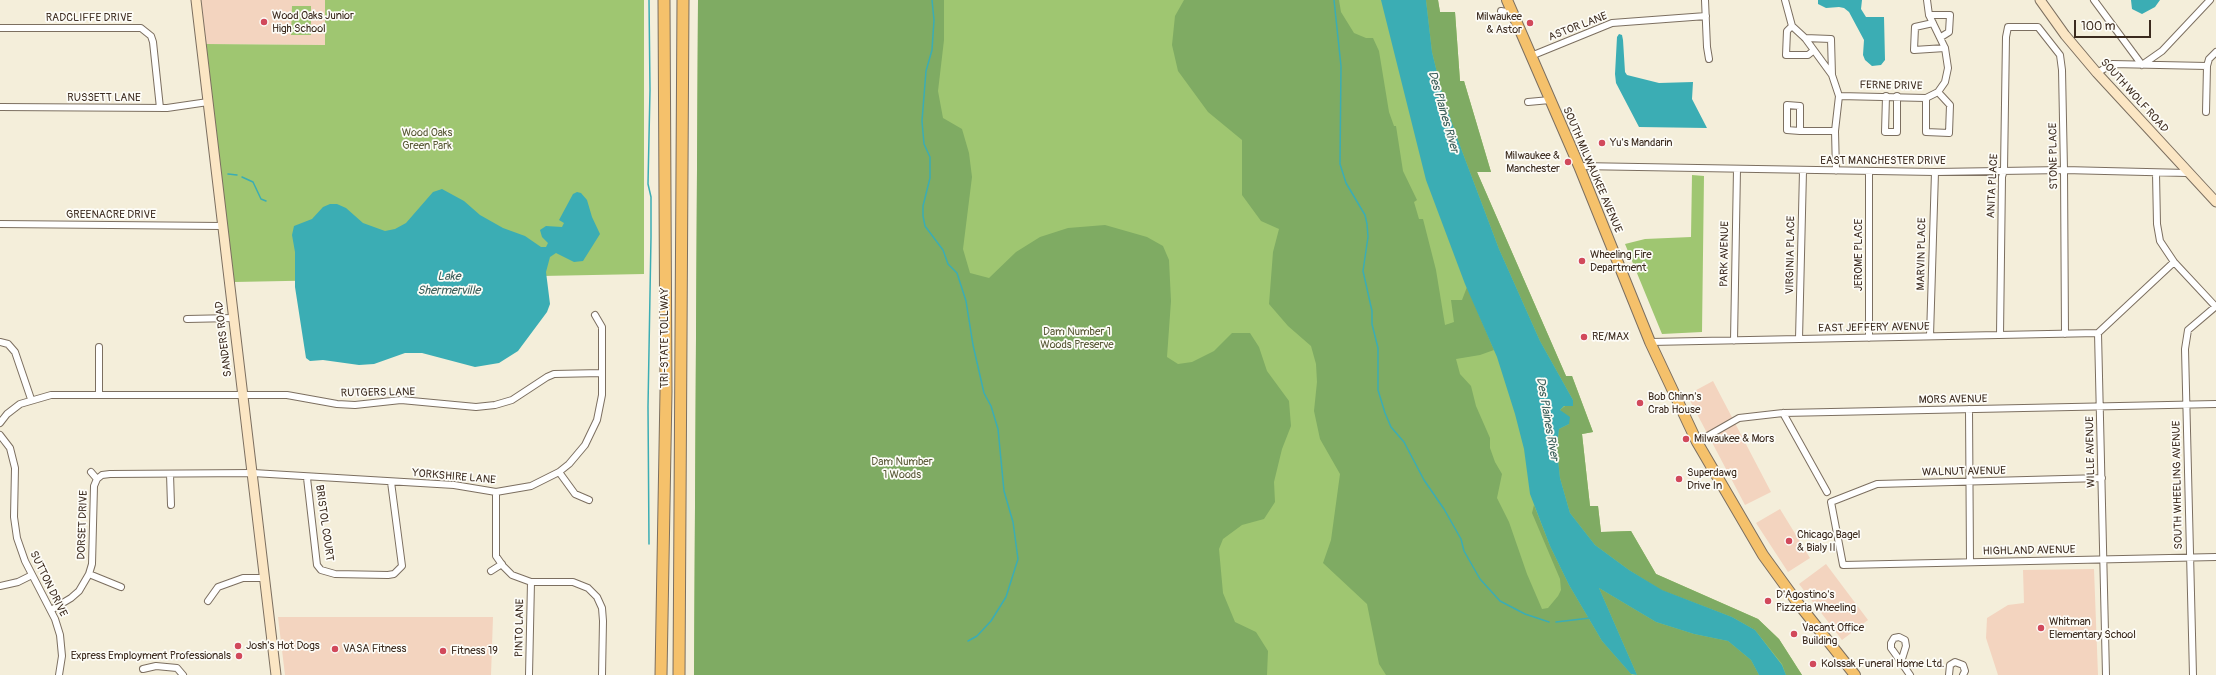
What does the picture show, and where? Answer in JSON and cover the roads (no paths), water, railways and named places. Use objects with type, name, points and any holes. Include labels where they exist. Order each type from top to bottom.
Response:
[{"type":"highway","name":"TRI-STATE TOLLWAY","points":[[661,675],[666,391],[664,0]]},
{"type":"highway","name":"TRI-STATE TOLLWAY","points":[[679,675],[683,0]]},
{"type":"main road","name":"SANDERS ROAD","points":[[196,0],[276,675]]},
{"type":"main road","name":"SOUTH MILWAUKEE AVENUE","points":[[1507,0],[1579,166],[1650,342],[1697,442],[1763,555],[1797,602],[1855,675]]},
{"type":"main road","name":"SOUTH WOLF ROAD","points":[[2040,0],[2065,35],[2097,73],[2187,173],[2216,202]]},
{"type":"street","points":[[1705,0],[1709,59]]},
{"type":"street","points":[[1785,0],[1792,26],[1805,38],[1813,51],[1832,75]]},
{"type":"street","name":"FERNE DRIVE","points":[[1839,96],[1897,96],[1926,98],[1938,92],[1945,82],[1948,68],[1945,48],[1929,15],[1927,0]]},
{"type":"street","points":[[2094,0],[2142,65]]},
{"type":"street","points":[[2142,65],[2162,51],[2210,0]]},
{"type":"street","points":[[1501,11],[1512,13]]},
{"type":"street","points":[[1929,15],[1950,15],[1949,32],[1941,37]]},
{"type":"street","name":"ASTOR LANE","points":[[1531,56],[1612,23],[1706,16]]},
{"type":"street","points":[[1933,22],[1915,27],[1914,50],[1945,48]]},
{"type":"street","points":[[1792,26],[1787,31],[1786,55],[1808,55],[1813,51]]},
{"type":"street","name":"STONE PLACE","points":[[2006,37],[2008,27],[2038,27],[2060,55],[2062,70],[2064,170],[2065,334]]},
{"type":"street","name":"RADCLIFFE DRIVE","points":[[0,28],[141,28],[151,36],[153,42],[160,108]]},
{"type":"street","name":"ANITA PLACE","points":[[2000,335],[2006,37]]},
{"type":"street","points":[[1805,38],[1832,39],[1832,75],[1839,96],[1835,131],[1836,171]]},
{"type":"street","points":[[2206,112],[2207,66],[2209,59],[2216,52]]},
{"type":"street","points":[[2097,73],[2112,64],[2207,66]]},
{"type":"street","points":[[1926,98],[1926,132],[1949,133],[1950,105],[1938,92]]},
{"type":"street","points":[[1886,96],[1885,132],[1897,132],[1897,96]]},
{"type":"street","points":[[1528,102],[1550,100]]},
{"type":"street","name":"RUSSETT LANE","points":[[0,107],[160,108],[208,102]]},
{"type":"street","points":[[1800,131],[1800,106],[1787,105],[1787,130],[1800,131],[1835,131]]},
{"type":"street","name":"EAST MANCHESTER DRIVE","points":[[1579,166],[1870,172],[2064,170],[2187,173]]},
{"type":"street","name":"PARK AVENUE","points":[[1734,341],[1737,169]]},
{"type":"street","name":"VIRGINIA PLACE","points":[[1799,339],[1803,170]]},
{"type":"street","name":"JEROME PLACE","points":[[1869,338],[1870,172]]},
{"type":"street","name":"MARVIN PLACE","points":[[1930,336],[1935,172]]},
{"type":"street","points":[[2156,173],[2157,224],[2160,241],[2174,262],[2216,307]]},
{"type":"street","name":"GREENACRE DRIVE","points":[[0,224],[222,226]]},
{"type":"street","points":[[2098,333],[2174,262]]},
{"type":"street","name":"SOUTH WHEELING AVENUE","points":[[2193,675],[2185,349],[2188,330],[2216,307]]},
{"type":"street","name":"YORKSHIRE LANE","points":[[97,479],[102,475],[110,474],[253,474],[454,485],[496,492],[526,488],[559,472],[577,455],[592,432],[600,409],[602,374],[602,327],[595,315]]},
{"type":"street","points":[[187,319],[233,318]]},
{"type":"street","name":"EAST JEFFERY AVENUE","points":[[1650,342],[2098,333]]},
{"type":"street","name":"WILLE AVENUE","points":[[2098,333],[2106,675]]},
{"type":"street","points":[[0,342],[8,344],[15,352],[31,399]]},
{"type":"street","points":[[99,347],[99,395]]},
{"type":"street","name":"RUTGERS LANE","points":[[0,423],[11,410],[31,399],[51,395],[287,395],[337,404],[355,405],[401,400],[476,407],[495,405],[512,400],[554,374],[602,374]]},
{"type":"street","name":"MORS AVENUE","points":[[1697,442],[1739,418],[1783,413],[2216,404]]},
{"type":"street","points":[[1969,409],[1970,562]]},
{"type":"street","points":[[1783,413],[1827,492]]},
{"type":"street","name":"SUTTON DRIVE","points":[[0,435],[6,441],[12,456],[17,538],[32,575],[58,626],[62,648],[59,675]]},
{"type":"street","name":"DORSET DRIVE","points":[[51,610],[71,598],[79,591],[89,574],[92,564],[94,486],[97,479],[91,472]]},
{"type":"street","points":[[559,472],[575,494],[589,500]]},
{"type":"street","points":[[170,474],[171,505]]},
{"type":"street","name":"BRISTOL COURT","points":[[307,478],[319,573],[388,575],[399,570]]},
{"type":"street","name":"WALNUT AVENUE","points":[[1843,564],[1831,502],[1877,484],[2102,478]]},
{"type":"street","points":[[391,482],[402,560],[402,566],[399,570],[404,575]]},
{"type":"street","points":[[496,492],[496,556],[512,575],[531,582],[573,582],[588,588],[597,597],[602,608],[603,615],[602,675]]},
{"type":"street","name":"HIGHLAND AVENUE","points":[[1843,564],[2216,557]]},
{"type":"street","points":[[491,571],[502,564]]},
{"type":"street","points":[[89,574],[120,587]]},
{"type":"street","points":[[0,586],[18,582],[32,575]]},
{"type":"street","points":[[208,601],[218,587],[243,578],[265,578]]},
{"type":"street","name":"PINTO LANE","points":[[529,675],[531,582]]},
{"type":"street","points":[[1901,662],[1906,646],[1905,640],[1899,637],[1894,638],[1891,643],[1891,648],[1910,675]]},
{"type":"street","points":[[1949,675],[1950,665],[1955,662],[1964,665],[1965,671],[1963,675]]},
{"type":"street","points":[[143,669],[156,666],[177,668],[183,675]]},
{"type":"water","name":"Des Plaines River","points":[[1381,0],[1426,0],[1432,52],[1443,97],[1462,151],[1499,249],[1540,341],[1573,400],[1573,406],[1564,406],[1560,410],[1570,417],[1569,424],[1559,429],[1557,449],[1560,478],[1570,513],[1595,545],[1629,570],[1662,590],[1732,617],[1755,630],[1782,665],[1786,675],[1759,675],[1751,660],[1728,641],[1694,634],[1656,622],[1599,588],[1637,675],[1631,674],[1602,641],[1569,585],[1550,546],[1530,494],[1524,449],[1515,414],[1497,357],[1465,284],[1426,180]]},
{"type":"water","points":[[1818,0],[1862,0],[1861,9],[1866,17],[1884,17],[1885,60],[1881,65],[1872,66],[1865,60],[1863,55],[1864,40],[1849,12],[1844,8],[1839,7],[1826,8],[1818,4]]},
{"type":"water","points":[[2131,0],[2160,0],[2155,7],[2142,14],[2132,9]]},
{"type":"water","points":[[1619,34],[1622,35],[1623,40],[1625,72],[1627,75],[1659,83],[1693,82],[1692,99],[1707,128],[1639,127],[1616,83],[1617,37]]},
{"type":"water","name":"Lake Shermerville","points":[[442,189],[464,201],[480,215],[503,228],[525,236],[541,247],[546,247],[548,243],[542,237],[540,230],[546,226],[562,227],[564,223],[559,220],[573,194],[577,192],[581,193],[587,200],[592,217],[600,234],[583,261],[574,262],[556,253],[550,257],[546,272],[550,304],[547,312],[518,351],[499,363],[475,367],[422,353],[405,353],[374,364],[359,365],[323,360],[310,361],[306,358],[295,287],[295,252],[292,235],[294,226],[312,219],[323,207],[330,204],[337,204],[346,208],[363,223],[385,231],[395,229],[406,223],[433,192]]},
{"type":"waterway","points":[[649,0],[650,90],[648,184],[651,197],[648,407],[649,544]]},
{"type":"waterway","points":[[932,0],[934,20],[932,50],[926,71],[922,121],[924,144],[930,157],[930,178],[923,206],[923,216],[925,226],[943,250],[948,264],[957,273],[966,301],[973,345],[984,393],[991,406],[998,429],[1004,491],[1013,522],[1018,559],[1006,597],[991,621],[977,636],[968,641]]},
{"type":"waterway","points":[[1334,0],[1341,66],[1340,164],[1346,183],[1365,215],[1367,224],[1368,237],[1363,271],[1372,311],[1372,324],[1378,348],[1378,390],[1385,413],[1391,427],[1404,442],[1424,480],[1444,509],[1461,539],[1464,551],[1480,579],[1500,601],[1525,614],[1549,622]]},
{"type":"waterway","points":[[228,174],[237,175]]},
{"type":"waterway","points":[[242,177],[253,182],[261,199],[266,201]]},
{"type":"waterway","points":[[1556,622],[1590,618]]},
{"type":"place","name":"Wood Oaks Junior High School","points":[[264,22]]},
{"type":"place","name":"Milwaukee & Astor","points":[[1530,23]]},
{"type":"place","name":"Yu's Mandarin","points":[[1602,143]]},
{"type":"place","name":"Milwaukee & Manchester","points":[[1568,162]]},
{"type":"place","name":"Wheeling Fire Department","points":[[1582,261]]},
{"type":"place","name":"RE/MAX","points":[[1584,337]]},
{"type":"place","name":"Bob Chinn's Crab House","points":[[1640,403]]},
{"type":"place","name":"Milwaukee & Mors","points":[[1686,439]]},
{"type":"place","name":"Superdawg Drive In","points":[[1679,479]]},
{"type":"place","name":"Chicago Bagel & Bialy II","points":[[1789,541]]},
{"type":"place","name":"D'Agostino's Pizzeria Wheeling","points":[[1768,601]]},
{"type":"place","name":"Whitman Elementary School","points":[[2041,628]]},
{"type":"place","name":"Vacant Office Building","points":[[1794,634]]},
{"type":"place","name":"Josh's Hot Dogs","points":[[238,646]]},
{"type":"place","name":"VASA Fitness","points":[[335,649]]},
{"type":"place","name":"Fitness 19","points":[[443,651]]},
{"type":"place","name":"Express Employment Professionals","points":[[239,656]]},
{"type":"place","name":"Kolssak Funeral Home Ltd.","points":[[1813,664]]},
{"type":"park label","name":"Wood Oaks Green Park","points":[[427,139]]},
{"type":"park label","name":"Dam Number 1 Woods Preserve","points":[[1077,338]]},
{"type":"park label","name":"Dam Number 1 Woods","points":[[902,468]]}]
